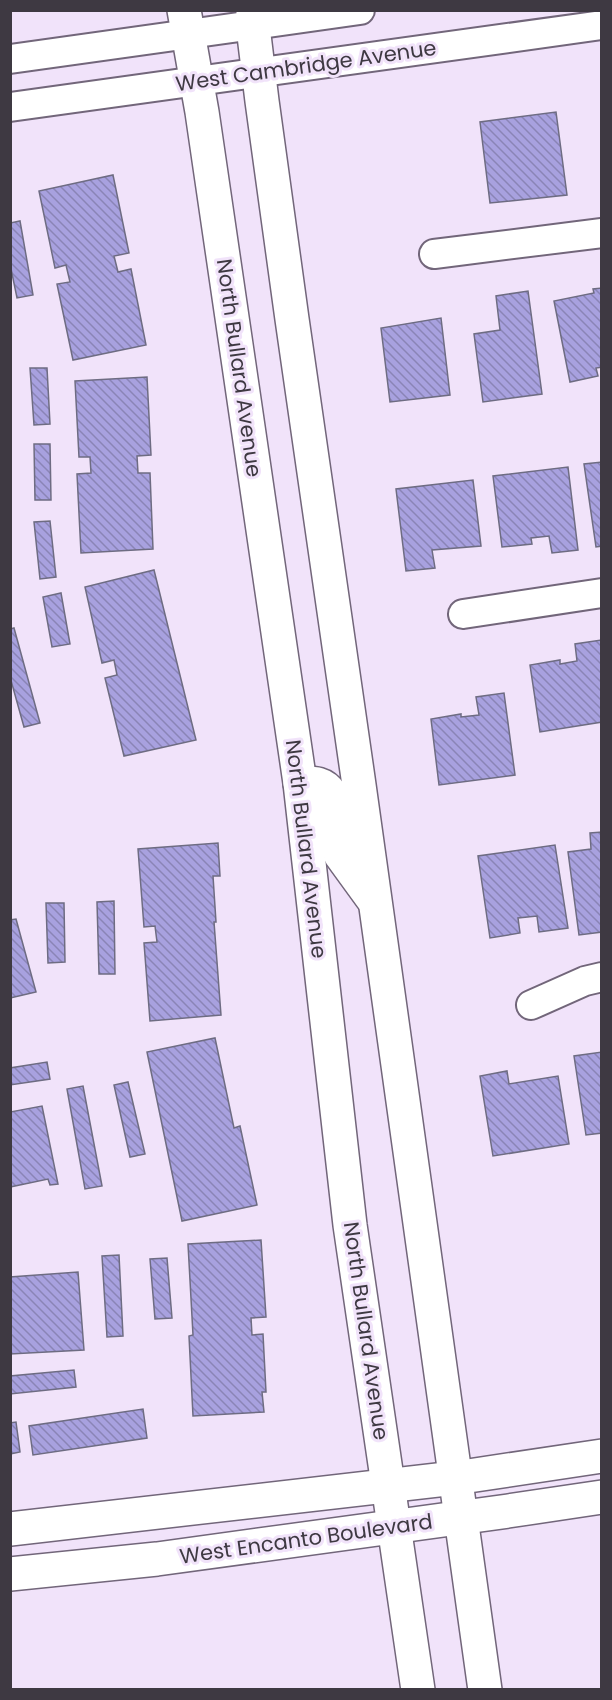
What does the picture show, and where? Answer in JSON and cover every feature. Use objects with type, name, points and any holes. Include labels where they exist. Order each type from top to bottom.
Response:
[{"type":"main road","points":[[253,19],[290,307],[485,1689]]},
{"type":"main road","name":"North Bullard Avenue","points":[[186,23],[197,81],[300,783],[350,1225],[418,1689]]},
{"type":"main road","points":[[300,783],[316,783],[326,787],[331,794],[340,854],[375,902]]},
{"type":"main road","name":"West Encanto Boulevard","points":[[10,1529],[123,1518],[388,1484],[455,1478],[602,1456]]},
{"type":"main road","name":"West Encanto Boulevard","points":[[10,1574],[157,1559],[602,1497]]},
{"type":"street","points":[[10,59],[186,23],[360,10]]},
{"type":"street","name":"West Cambridge Avenue","points":[[10,107],[602,25]]},
{"type":"street","points":[[434,254],[602,233]]},
{"type":"street","points":[[463,614],[602,593]]},
{"type":"street","points":[[531,1005],[585,981],[602,977]]},
{"type":"building","points":[[556,112],[567,195],[490,203],[480,122]]},
{"type":"building","points":[[113,175],[129,253],[114,256],[118,272],[131,269],[146,345],[73,360],[57,284],[70,282],[66,265],[55,268],[39,191]]},
{"type":"building","points":[[20,221],[33,295],[17,298],[10,264],[10,223]]},
{"type":"building","points":[[602,288],[602,367],[596,368],[598,376],[570,382],[554,301],[594,293],[593,289]]},
{"type":"building","points":[[528,291],[542,394],[483,402],[474,334],[500,330],[496,296]]},
{"type":"building","points":[[441,318],[450,395],[390,402],[381,328]]},
{"type":"building","points":[[30,368],[47,368],[50,424],[34,425]]},
{"type":"building","points":[[147,377],[151,455],[137,456],[138,473],[150,473],[153,549],[81,553],[77,474],[91,473],[90,457],[79,457],[75,381]]},
{"type":"building","points":[[34,444],[50,444],[51,500],[35,500]]},
{"type":"building","points":[[602,462],[602,546],[596,547],[584,464]]},
{"type":"building","points":[[568,467],[578,550],[552,553],[549,536],[531,538],[532,544],[502,547],[493,476]]},
{"type":"building","points":[[473,480],[481,546],[432,550],[435,568],[406,571],[396,489]]},
{"type":"building","points":[[50,521],[56,577],[40,579],[34,522]]},
{"type":"building","points":[[154,570],[196,740],[124,756],[105,678],[117,675],[114,660],[102,663],[85,587]]},
{"type":"building","points":[[61,593],[70,644],[52,647],[43,597]]},
{"type":"building","points":[[14,628],[40,723],[24,727],[10,677],[10,629]]},
{"type":"building","points":[[601,640],[602,722],[540,732],[530,665],[560,660],[560,664],[577,661],[575,644]]},
{"type":"building","points":[[504,693],[515,775],[439,785],[431,719],[461,714],[461,717],[479,715],[476,697]]},
{"type":"building","points":[[602,832],[602,932],[579,935],[568,852],[591,849],[590,833]]},
{"type":"building","points":[[218,843],[220,876],[213,876],[221,1015],[150,1021],[144,943],[157,942],[155,926],[144,927],[138,849]]},
{"type":"building","points":[[555,845],[568,928],[539,932],[537,916],[518,918],[520,933],[490,938],[478,856]]},
{"type":"building","points":[[114,901],[115,974],[99,974],[97,902]]},
{"type":"building","points":[[46,903],[64,903],[65,962],[48,963]]},
{"type":"building","points":[[16,919],[36,992],[10,998],[10,920]]},
{"type":"building","points":[[215,1038],[234,1128],[240,1126],[257,1205],[182,1221],[147,1052]]},
{"type":"building","points":[[602,1052],[602,1133],[586,1135],[574,1056]]},
{"type":"building","points":[[47,1062],[50,1079],[10,1085],[10,1068]]},
{"type":"building","points":[[507,1071],[509,1084],[558,1076],[569,1144],[493,1156],[480,1076]]},
{"type":"building","points":[[128,1082],[145,1154],[130,1157],[114,1085]]},
{"type":"building","points":[[83,1086],[102,1186],[85,1189],[67,1089]]},
{"type":"building","points":[[42,1106],[58,1184],[50,1185],[48,1179],[10,1187],[10,1112]]},
{"type":"building","points":[[261,1240],[266,1317],[251,1318],[252,1335],[263,1334],[266,1392],[262,1392],[264,1412],[193,1416],[189,1336],[193,1335],[188,1244]]},
{"type":"building","points":[[119,1255],[123,1336],[107,1337],[102,1256]]},
{"type":"building","points":[[167,1258],[172,1318],[155,1319],[150,1259]]},
{"type":"building","points":[[78,1272],[84,1350],[10,1354],[10,1277]]},
{"type":"building","points":[[74,1370],[76,1387],[10,1394],[10,1376]]},
{"type":"building","points":[[143,1409],[147,1438],[33,1455],[29,1426]]},
{"type":"building","points":[[16,1422],[20,1452],[10,1454],[10,1423]]}]
